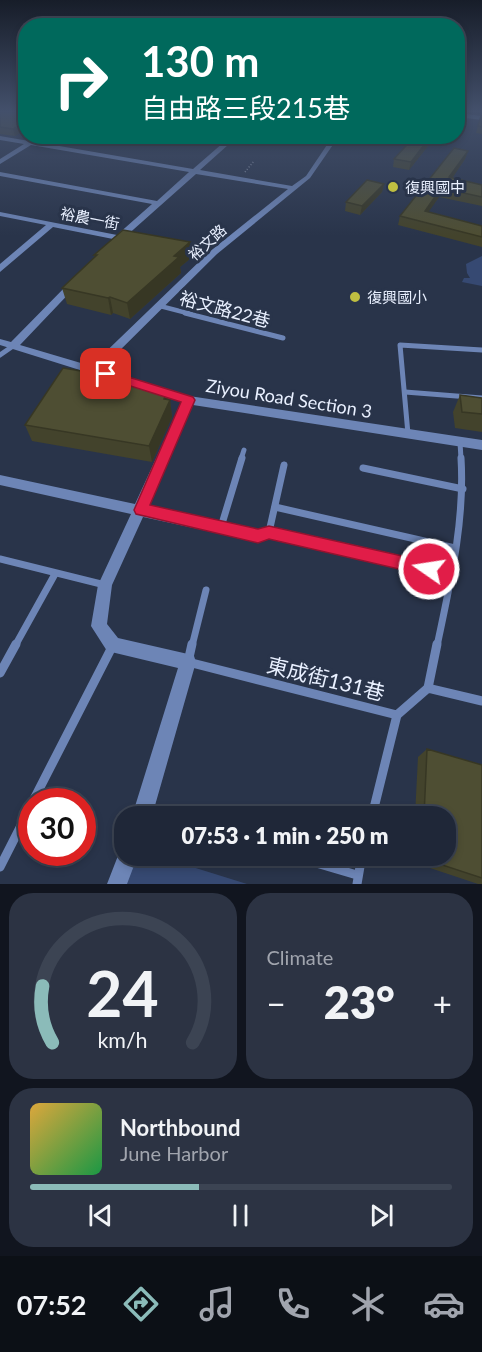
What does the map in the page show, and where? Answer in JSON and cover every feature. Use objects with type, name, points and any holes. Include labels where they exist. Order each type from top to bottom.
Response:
[{"type":"street","points":[[100,153],[292,188]]},
{"type":"street","points":[[107,250],[215,153]]},
{"type":"street","name":"裕文路","points":[[94,369],[209,256],[315,171],[326,153]]},
{"type":"street","points":[[0,174],[157,203]]},
{"type":"street","name":"裕農一街","points":[[0,214],[139,241]]},
{"type":"street","points":[[0,269],[52,224]]},
{"type":"street","points":[[161,246],[209,256]]},
{"type":"street","points":[[13,346],[83,274]]},
{"type":"street","name":"Ziyou Road Section 3","points":[[0,342],[189,400],[482,445]]},
{"type":"street","points":[[151,806],[188,662],[113,645],[99,626],[105,585],[189,400]]},
{"type":"street","points":[[0,480],[258,536],[269,532],[452,574]]},
{"type":"street","points":[[117,884],[124,866]]},
{"type":"lane","name":"裕文路22巷","points":[[160,306],[283,338]]},
{"type":"lane","points":[[408,434],[400,345],[482,350]]},
{"type":"lane","points":[[0,355],[13,346]]},
{"type":"lane","points":[[405,392],[482,398]]},
{"type":"lane","points":[[460,442],[462,489],[452,574],[428,688],[482,701]]},
{"type":"lane","points":[[221,527],[244,450]]},
{"type":"lane","points":[[269,532],[284,465]]},
{"type":"lane","points":[[363,468],[462,489]]},
{"type":"lane","points":[[275,507],[455,548]]},
{"type":"lane","points":[[0,559],[105,585]]},
{"type":"lane","points":[[0,674],[55,574]]},
{"type":"lane","points":[[188,662],[206,590]]},
{"type":"lane","points":[[39,788],[113,645]]},
{"type":"lane","name":"東成街131巷","points":[[188,662],[397,715],[428,688]]},
{"type":"lane","points":[[374,806],[397,715]]},
{"type":"lane","points":[[0,867],[18,830]]},
{"type":"lane","points":[[319,866],[357,880]]},
{"type":"shaded area","points":[[482,256],[482,286],[462,282],[464,278],[470,278],[466,264]]},
{"type":"shaded area","points":[[130,866],[189,866],[247,884],[124,884]]},
{"type":"building","points":[[399,153],[418,153],[411,162],[394,159]]},
{"type":"building","points":[[450,153],[466,153],[449,177],[482,185],[482,197],[441,188],[425,211],[482,226],[482,237],[400,216]]},
{"type":"building","points":[[367,180],[384,184],[362,206],[346,202]]},
{"type":"building","points":[[123,230],[190,242],[174,256],[179,257],[127,303],[110,297],[62,288],[97,255],[94,255]]},
{"type":"building","points":[[63,368],[117,377],[115,380],[141,384],[139,387],[167,392],[164,399],[170,400],[149,446],[25,425]]},
{"type":"building","points":[[460,395],[482,398],[482,414],[462,412]]},
{"type":"building","points":[[427,749],[482,765],[482,878],[445,866],[456,866],[456,806],[424,806]]},
{"type":"place","name":"復興國中","points":[[393,187]]},
{"type":"place","name":"復興國小","points":[[355,297]]},
{"type":"route","points":[[106,374],[189,400],[141,510],[258,536],[269,532],[429,569]]}]
